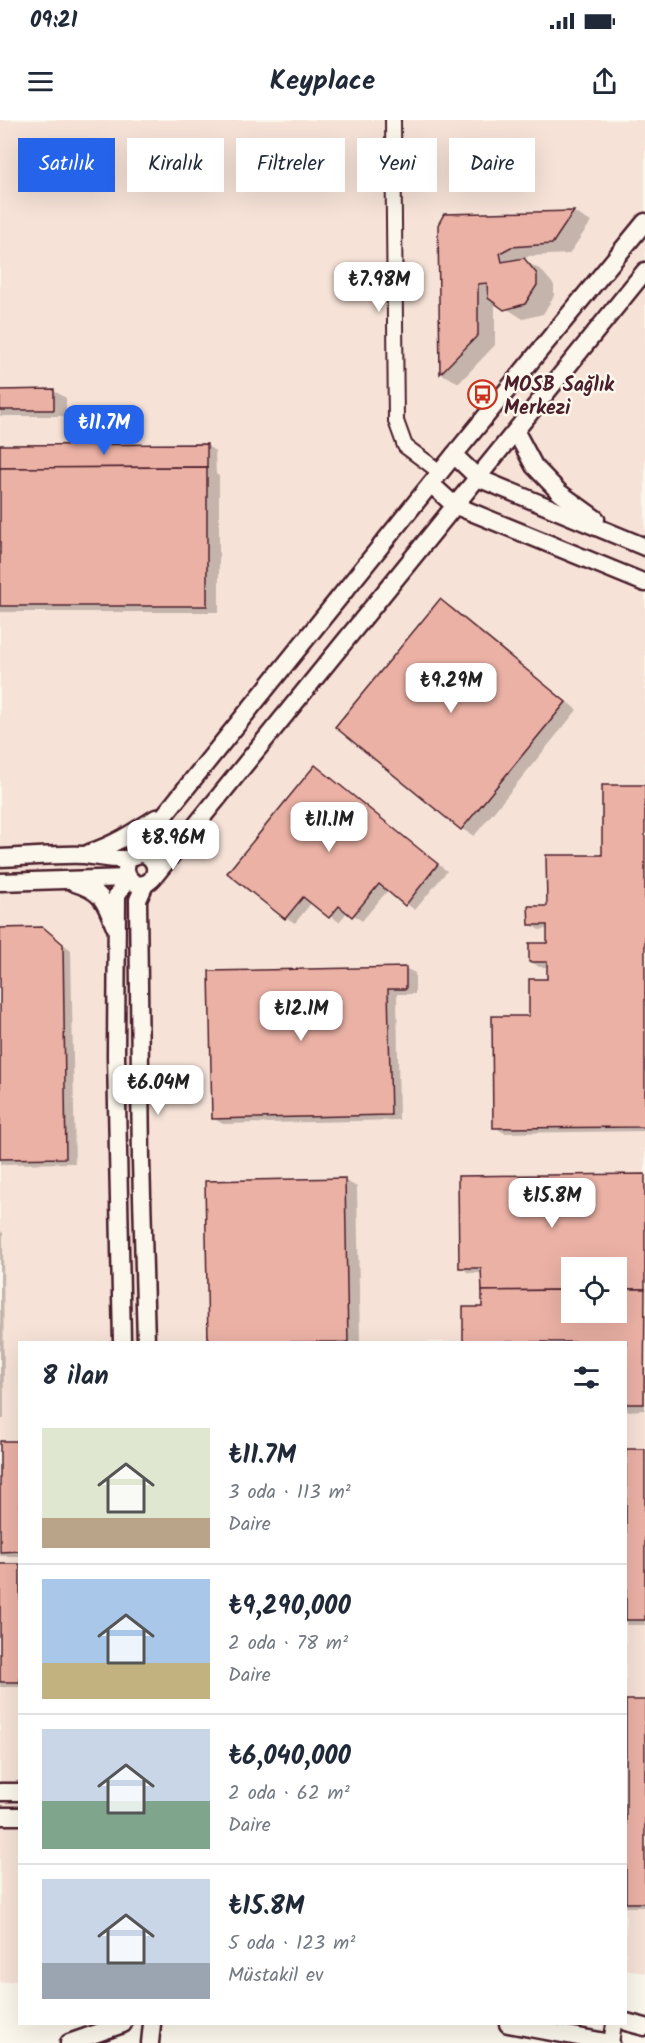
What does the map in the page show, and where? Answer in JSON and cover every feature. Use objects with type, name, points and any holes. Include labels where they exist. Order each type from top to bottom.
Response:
[{"type":"street","points":[[393,120],[396,421],[405,446],[435,478],[454,505],[645,583]]},
{"type":"street","points":[[645,222],[435,478],[129,859],[125,868],[128,878],[135,884],[149,881],[645,271]]},
{"type":"street","points":[[516,432],[534,466],[560,493],[621,537]]},
{"type":"street","points":[[454,455],[478,478],[645,547]]},
{"type":"street","points":[[84,855],[108,847],[169,809]]},
{"type":"street","points":[[0,858],[84,855],[129,859],[143,854],[152,859],[156,868],[138,900],[146,1341]]},
{"type":"street","points":[[0,882],[128,878]]},
{"type":"street","points":[[122,1341],[115,1028],[117,895],[128,878]]},
{"type":"street","points":[[68,881],[91,888],[103,898],[117,935]]},
{"type":"street","points":[[119,1161],[141,1160]]},
{"type":"street","points":[[0,1792],[18,1792]]},
{"type":"street","points":[[0,1816],[18,1816]]},
{"type":"street","points":[[627,2022],[645,2027]]},
{"type":"street","points":[[69,2043],[98,2029],[118,2025]]},
{"type":"street","points":[[150,2043],[152,2025]]},
{"type":"street","points":[[513,2025],[611,2043],[614,2025]]},
{"type":"shaded area","points":[[0,120],[645,120],[645,1973],[627,1970],[627,1341],[18,1341],[18,1980],[0,1983]]},
{"type":"building","points":[[574,211],[552,244],[511,247],[500,253],[502,262],[524,258],[537,274],[537,285],[525,304],[504,310],[488,298],[487,283],[478,284],[478,335],[440,374],[438,225],[444,214]]},
{"type":"building","points":[[54,389],[54,410],[0,410],[0,390]]},
{"type":"building","points":[[207,444],[207,467],[0,468],[0,445]]},
{"type":"building","points":[[207,467],[207,606],[0,606],[0,468]]},
{"type":"building","points":[[440,599],[566,702],[461,830],[335,727]]},
{"type":"building","points":[[315,765],[438,864],[405,906],[379,884],[352,917],[339,906],[329,918],[303,897],[285,919],[227,873]]},
{"type":"building","points":[[602,785],[645,785],[645,1127],[493,1128],[492,1016],[529,1016],[529,979],[547,979],[547,962],[529,962],[529,943],[547,943],[547,925],[529,925],[528,906],[547,906],[546,855],[602,855]]},
{"type":"building","points":[[43,927],[63,944],[66,1158],[0,1159],[0,928]]},
{"type":"building","points":[[406,967],[406,989],[388,989],[391,1115],[212,1119],[209,971]]},
{"type":"building","points":[[645,1174],[645,1289],[627,1289],[627,1257],[561,1257],[561,1290],[482,1291],[481,1268],[459,1268],[458,1176]]},
{"type":"building","points":[[345,1178],[348,1341],[208,1341],[205,1181]]},
{"type":"building","points":[[627,1289],[645,1289],[644,1404],[627,1404],[627,1341],[463,1341],[463,1307],[482,1307],[482,1291],[561,1290],[561,1323],[627,1323]]},
{"type":"building","points":[[0,1441],[18,1441],[18,1551],[0,1552]]},
{"type":"building","points":[[627,1449],[645,1449],[645,1620],[627,1620]]},
{"type":"building","points":[[0,1564],[18,1564],[18,1682],[0,1682]]},
{"type":"building","points":[[627,1700],[645,1700],[645,1903],[627,1903]]},
{"type":"place","name":"MOSB Sağlık Merkezi","points":[[483,395]]}]
